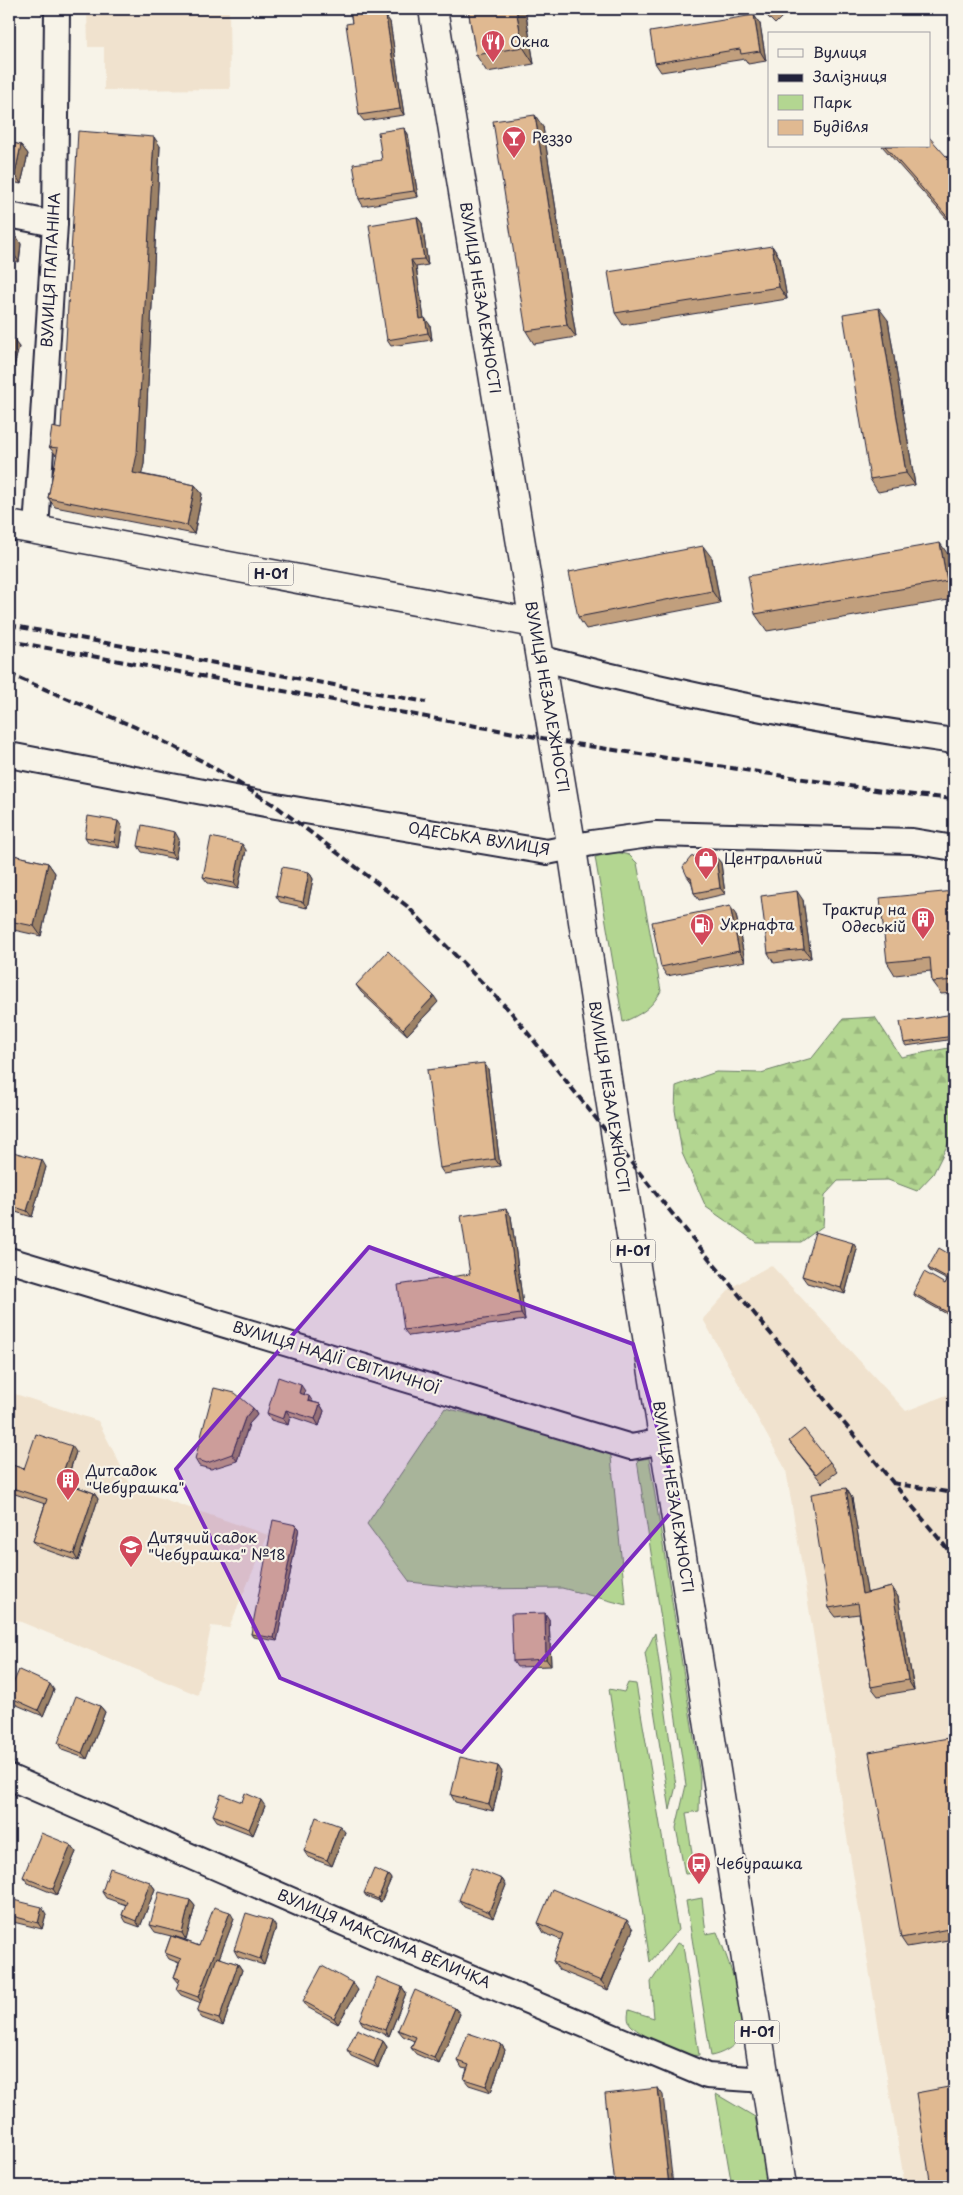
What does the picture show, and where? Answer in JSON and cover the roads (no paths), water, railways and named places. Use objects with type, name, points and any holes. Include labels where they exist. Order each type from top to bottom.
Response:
[{"type":"main road","name":"ВУЛИЦЯ НЕЗАЛЕЖНОСТІ","points":[[433,9],[572,849],[782,2186]]},
{"type":"main road","name":"Н-01","points":[[9,525],[534,623]]},
{"type":"street","name":"ВУЛИЦЯ ПАПАНІНА","points":[[36,530],[55,224],[57,9]]},
{"type":"street","points":[[9,216],[55,224]]},
{"type":"street","points":[[540,658],[735,705],[869,730],[954,741]]},
{"type":"street","name":"ОДЕСЬКА ВУЛИЦЯ","points":[[9,755],[276,806],[547,852],[572,849],[592,843],[656,834],[894,841],[954,848]]},
{"type":"street","name":"ВУЛИЦЯ НАДІЇ СВІТЛИЧНОЇ","points":[[9,1260],[631,1447],[664,1441]]},
{"type":"street","name":"ВУЛИЦЯ МАКСИМА ВЕЛИЧКА","points":[[9,1777],[408,1951],[707,2076],[765,2080]]},
{"type":"railway","points":[[9,625],[426,702]]},
{"type":"railway","points":[[9,641],[575,744],[895,793],[954,799]]},
{"type":"railway","points":[[9,674],[135,727],[204,762],[276,806],[407,906],[511,1012],[666,1206],[954,1557]]},
{"type":"railway","points":[[892,1483],[954,1493]]},
{"type":"place","name":"Окна","points":[[493,63]]},
{"type":"place","name":"Реззо","points":[[514,159]]},
{"type":"place","name":"Центральний","points":[[706,880]]},
{"type":"place","name":"Трактир на Одеській","points":[[923,940]]},
{"type":"place","name":"Укрнафта","points":[[702,946]]},
{"type":"place","name":"Дитсадок \"Чебурашка\"","points":[[68,1501]]},
{"type":"place","name":"Дитячий садок \"Чебурашка\" №18","points":[[131,1568]]},
{"type":"place","name":"Чебурашка","points":[[699,1885]]}]
